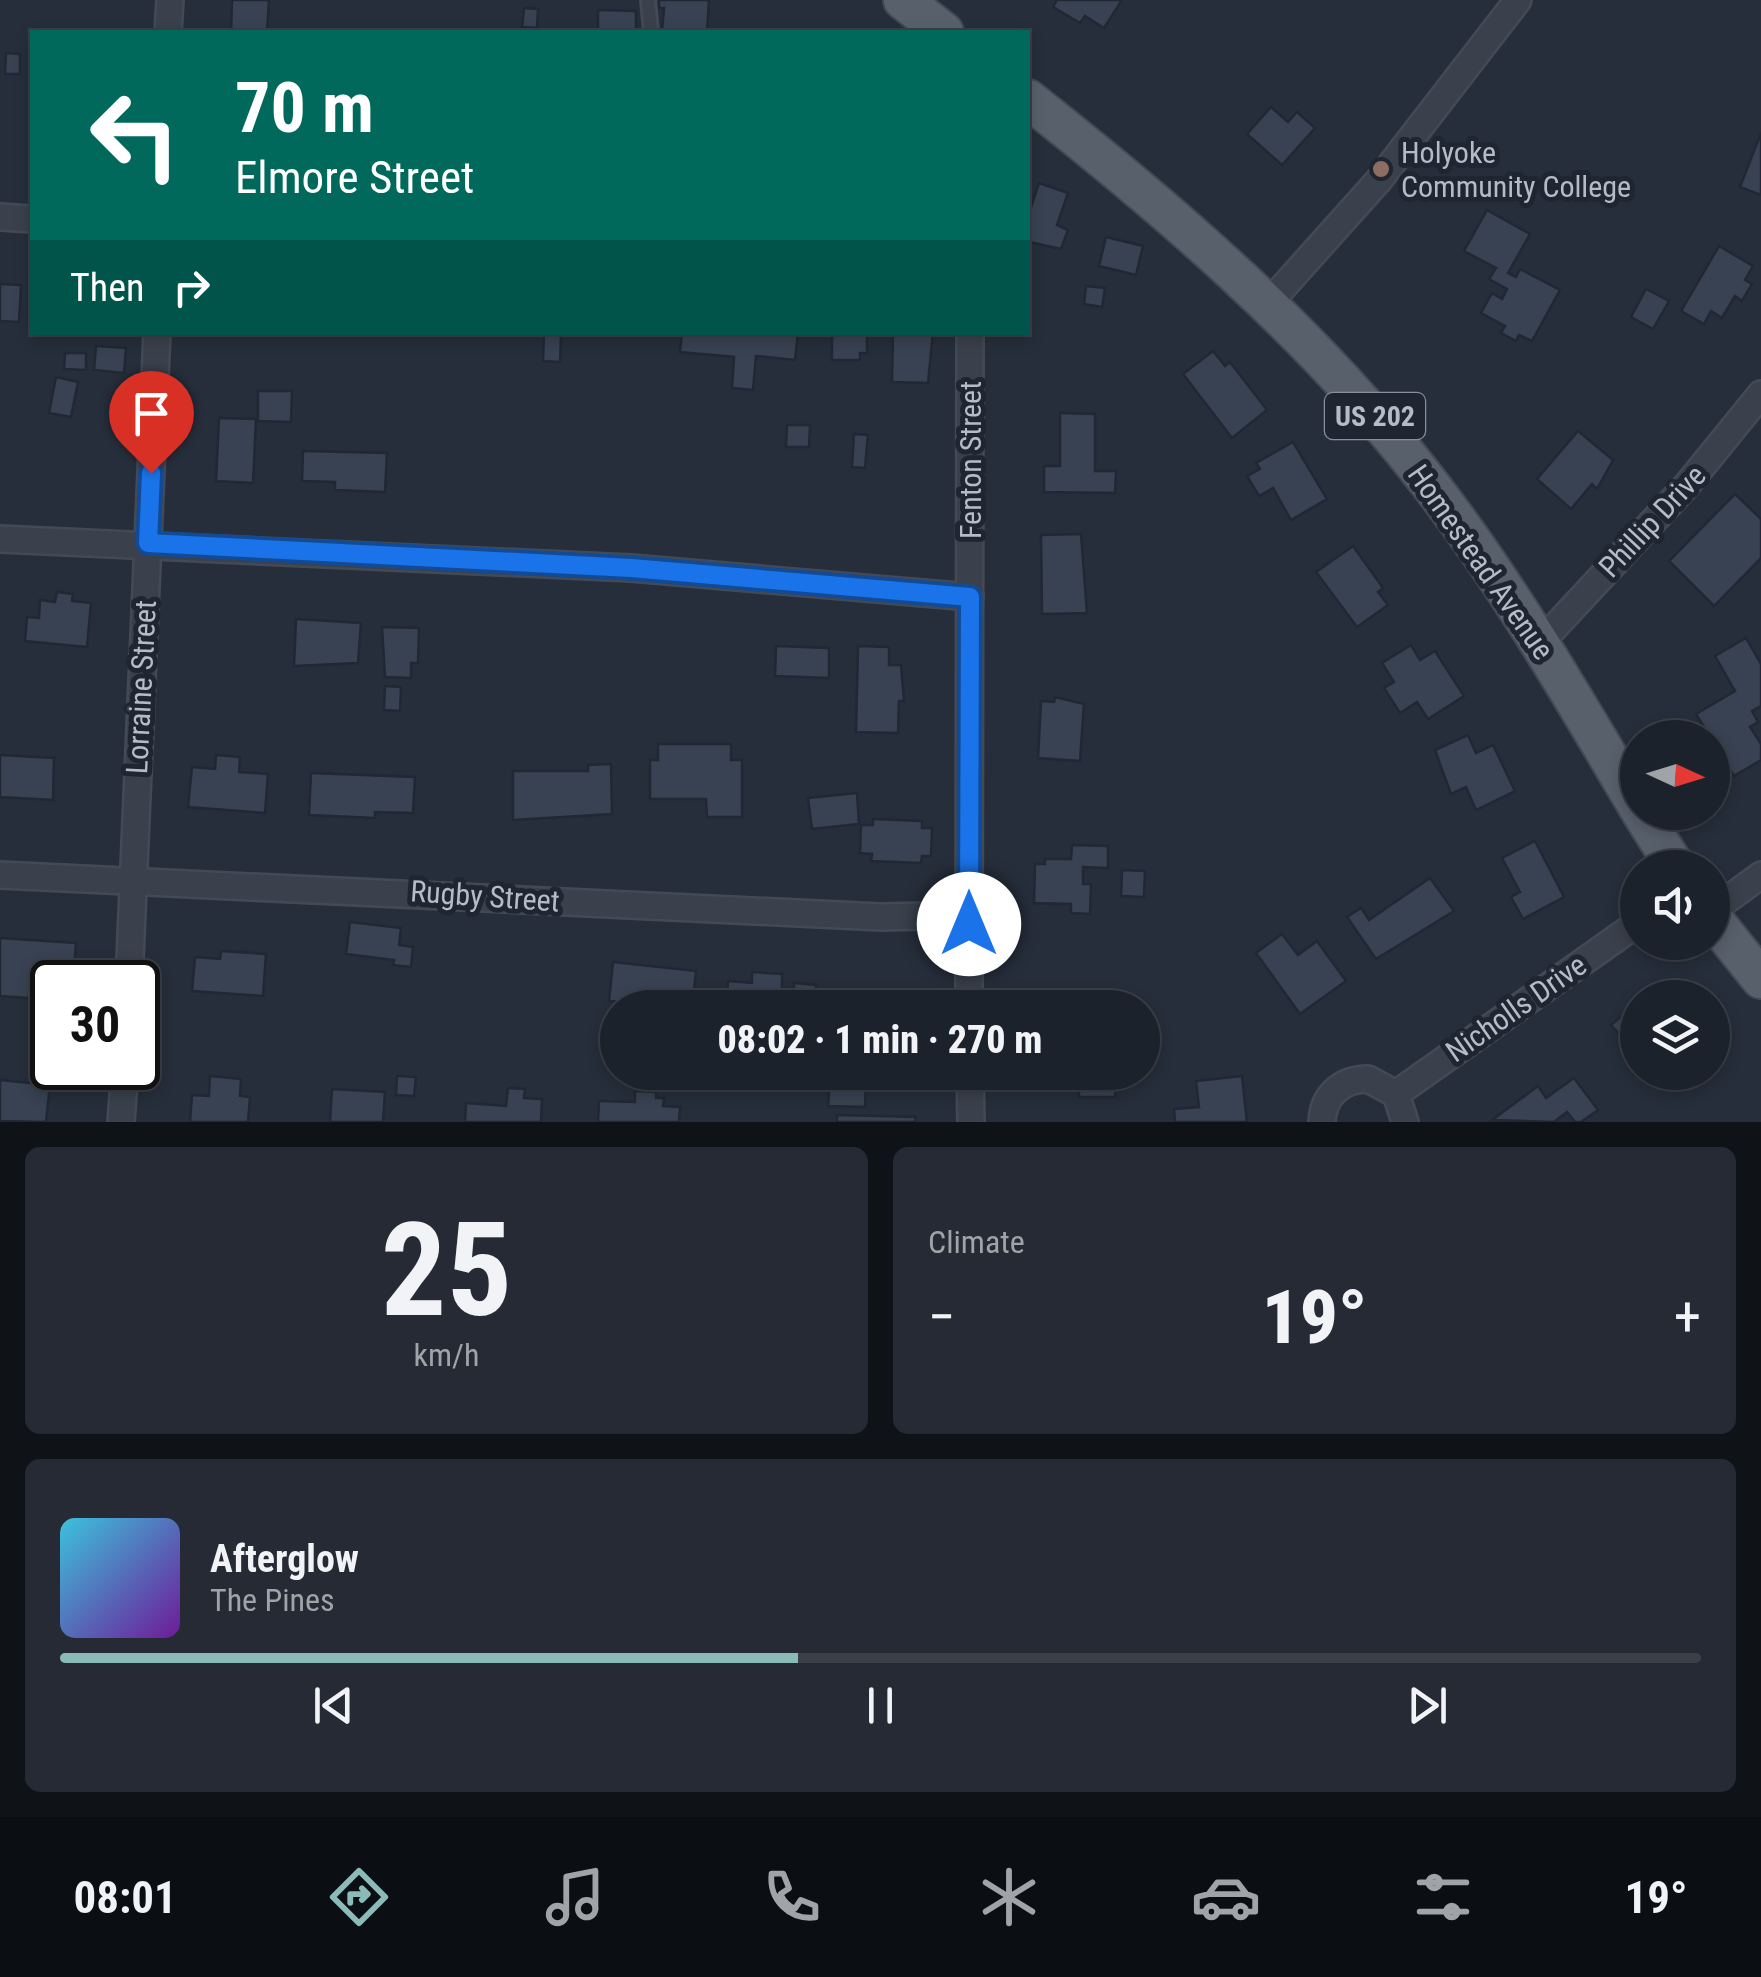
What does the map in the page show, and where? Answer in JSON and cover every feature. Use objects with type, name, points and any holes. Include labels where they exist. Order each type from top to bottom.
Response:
[{"type":"main road","points":[[903,0],[941,30]]},
{"type":"main road","name":"Homestead Avenue","points":[[1030,101],[1156,204],[1268,304],[1333,369],[1418,469],[1540,644],[1620,778]]},
{"type":"main road","points":[[1730,938],[1761,979]]},
{"type":"street","points":[[168,30],[170,0]]},
{"type":"street","points":[[1268,304],[1378,180],[1518,0]]},
{"type":"street","points":[[0,217],[30,219]]},
{"type":"street","name":"Lorraine Street","points":[[130,960],[157,335]]},
{"type":"street","name":"Fenton Street","points":[[969,990],[970,335]]},
{"type":"street","name":"Phillip Drive","points":[[1540,644],[1696,475],[1761,394]]},
{"type":"street","points":[[0,539],[631,568],[970,597]]},
{"type":"street","name":"Rugby Street","points":[[0,875],[881,917],[969,915]]},
{"type":"street","points":[[1730,900],[1761,875]]},
{"type":"street","name":"Nicholls Drive","points":[[1396,1094],[1620,936]]},
{"type":"street","points":[[1322,1122],[1331,1094],[1348,1082],[1379,1081],[1396,1094],[1404,1122]]},
{"type":"street","points":[[121,1122],[123,1090]]},
{"type":"street","points":[[970,1090],[971,1122]]},
{"type":"lane","points":[[648,0],[651,30]]},
{"type":"building","points":[[232,0],[269,0],[267,30],[231,30]]},
{"type":"building","points":[[659,0],[709,0],[707,30],[662,30],[664,8],[659,8]]},
{"type":"building","points":[[1057,0],[1122,0],[1104,28],[1085,16],[1080,23],[1053,7]]},
{"type":"building","points":[[524,8],[538,9],[537,28],[522,27]]},
{"type":"building","points":[[598,10],[636,11],[636,30],[598,30]]},
{"type":"building","points":[[6,53],[20,54],[20,74],[5,74]]},
{"type":"building","points":[[1271,107],[1288,122],[1297,112],[1315,128],[1282,165],[1247,134]]},
{"type":"building","points":[[1761,133],[1761,195],[1740,187]]},
{"type":"building","points":[[1039,183],[1068,193],[1057,225],[1068,230],[1061,249],[1030,242],[1030,210]]},
{"type":"building","points":[[1487,210],[1530,234],[1508,273],[1516,277],[1520,269],[1560,290],[1532,341],[1519,335],[1516,341],[1501,333],[1505,326],[1481,313],[1492,293],[1502,299],[1507,289],[1489,279],[1496,268],[1464,251]]},
{"type":"building","points":[[1106,237],[1143,246],[1136,275],[1099,266]]},
{"type":"building","points":[[1719,246],[1753,266],[1745,280],[1752,284],[1742,301],[1735,296],[1722,318],[1711,311],[1704,324],[1681,311]]},
{"type":"building","points":[[0,284],[21,285],[19,322],[0,321]]},
{"type":"building","points":[[1086,286],[1105,288],[1102,307],[1084,304]]},
{"type":"building","points":[[1646,289],[1669,301],[1653,329],[1631,317]]},
{"type":"building","points":[[544,335],[561,336],[560,362],[543,361]]},
{"type":"building","points":[[682,335],[798,335],[795,360],[756,356],[753,390],[732,388],[734,357],[680,352]]},
{"type":"building","points":[[832,335],[867,335],[867,353],[860,353],[860,360],[832,360]]},
{"type":"building","points":[[893,335],[933,335],[928,383],[892,382]]},
{"type":"building","points":[[96,346],[126,348],[124,373],[94,370]]},
{"type":"building","points":[[1213,351],[1225,366],[1230,362],[1267,410],[1232,438],[1183,374]]},
{"type":"building","points":[[65,353],[86,353],[86,370],[64,369]]},
{"type":"building","points":[[56,377],[78,382],[71,417],[49,413]]},
{"type":"building","points":[[258,391],[292,391],[291,422],[258,421]]},
{"type":"building","points":[[1060,413],[1095,414],[1095,471],[1116,471],[1115,493],[1044,492],[1044,466],[1060,466]]},
{"type":"building","points":[[219,418],[256,419],[253,483],[216,481]]},
{"type":"building","points":[[787,425],[810,425],[809,447],[786,447]]},
{"type":"building","points":[[1578,431],[1613,460],[1597,489],[1592,484],[1571,509],[1537,479]]},
{"type":"building","points":[[854,434],[868,435],[865,468],[852,467]]},
{"type":"building","points":[[1293,442],[1327,499],[1291,520],[1273,488],[1259,496],[1247,476],[1260,469],[1256,463]]},
{"type":"building","points":[[303,451],[387,453],[385,492],[335,490],[335,482],[302,481]]},
{"type":"building","points":[[1735,494],[1761,519],[1761,558],[1714,606],[1669,561]]},
{"type":"building","points":[[1081,534],[1087,613],[1042,614],[1041,535]]},
{"type":"building","points":[[1353,546],[1383,588],[1378,592],[1388,605],[1357,627],[1316,572]]},
{"type":"building","points":[[57,592],[73,594],[72,601],[91,603],[87,647],[25,641],[27,617],[39,618],[40,600],[55,602]]},
{"type":"building","points":[[296,619],[361,623],[358,663],[294,666]]},
{"type":"building","points":[[382,627],[419,628],[418,663],[411,663],[411,678],[385,677]]},
{"type":"building","points":[[1746,638],[1761,664],[1761,706],[1752,711],[1758,722],[1750,727],[1761,744],[1761,760],[1734,776],[1730,769],[1730,720],[1700,720],[1696,714],[1735,691],[1715,656]]},
{"type":"building","points":[[1411,645],[1420,660],[1435,651],[1464,696],[1428,719],[1417,702],[1400,713],[1384,688],[1394,682],[1382,663]]},
{"type":"building","points":[[776,646],[829,648],[829,678],[775,676]]},
{"type":"building","points":[[858,646],[889,647],[889,665],[901,665],[904,701],[899,701],[898,733],[856,732]]},
{"type":"building","points":[[385,686],[401,687],[400,711],[384,710]]},
{"type":"building","points":[[1055,697],[1084,704],[1080,761],[1038,758],[1041,701],[1054,702]]},
{"type":"building","points":[[1468,735],[1476,753],[1493,745],[1515,791],[1476,810],[1466,787],[1451,794],[1435,750]]},
{"type":"building","points":[[658,744],[731,744],[731,760],[742,760],[742,817],[707,817],[706,799],[650,799],[650,760],[658,760]]},
{"type":"building","points":[[0,755],[54,758],[53,800],[0,797]]},
{"type":"building","points":[[216,755],[240,757],[239,772],[268,774],[265,813],[188,807],[192,767],[215,769]]},
{"type":"building","points":[[611,764],[612,814],[513,820],[513,771],[588,771],[588,765]]},
{"type":"building","points":[[311,773],[415,777],[413,813],[375,812],[375,818],[309,815]]},
{"type":"building","points":[[857,793],[859,824],[812,829],[808,798]]},
{"type":"building","points":[[873,819],[922,821],[922,828],[932,828],[931,856],[922,856],[921,863],[871,861],[872,854],[860,853],[861,825],[873,825]]},
{"type":"building","points":[[1535,841],[1564,897],[1523,919],[1511,897],[1520,892],[1502,858]]},
{"type":"building","points":[[1072,845],[1108,846],[1108,868],[1083,867],[1083,884],[1091,884],[1090,914],[1071,913],[1071,904],[1034,903],[1035,864],[1045,864],[1045,859],[1071,859]]},
{"type":"building","points":[[1122,870],[1145,871],[1144,897],[1121,896]]},
{"type":"building","points":[[1430,878],[1454,911],[1376,959],[1347,917],[1361,908],[1369,920]]},
{"type":"building","points":[[350,922],[401,928],[399,945],[413,947],[411,967],[393,965],[394,960],[346,954]]},
{"type":"building","points":[[1282,934],[1298,955],[1317,941],[1346,981],[1300,1014],[1256,953]]},
{"type":"building","points":[[0,938],[76,943],[75,960],[30,960],[29,998],[0,996]]},
{"type":"building","points":[[221,951],[266,954],[263,996],[192,991],[195,957],[220,959]]},
{"type":"building","points":[[613,962],[696,971],[694,990],[610,990]]},
{"type":"building","points":[[752,972],[782,974],[782,989],[794,989],[794,983],[816,985],[816,990],[727,990],[728,981],[752,983]]},
{"type":"building","points":[[1620,1017],[1620,1035],[1611,1025]]},
{"type":"building","points":[[210,1076],[241,1079],[240,1096],[250,1097],[248,1122],[190,1122],[192,1095],[209,1096]]},
{"type":"building","points":[[397,1076],[416,1077],[414,1096],[396,1095]]},
{"type":"building","points":[[1242,1076],[1247,1122],[1175,1122],[1174,1109],[1199,1107],[1196,1081]]},
{"type":"building","points":[[1574,1078],[1598,1110],[1581,1122],[1575,1122],[1567,1112],[1554,1122],[1492,1120],[1538,1086],[1546,1098]]},
{"type":"building","points":[[0,1080],[30,1083],[30,1090],[49,1090],[46,1122],[0,1121]]},
{"type":"building","points":[[508,1088],[525,1089],[524,1098],[542,1099],[541,1122],[465,1122],[466,1103],[506,1106]]},
{"type":"building","points":[[332,1089],[385,1092],[383,1122],[330,1122]]},
{"type":"building","points":[[829,1090],[866,1090],[865,1107],[828,1106]]},
{"type":"building","points":[[1079,1090],[1115,1090],[1115,1097],[1079,1097]]},
{"type":"building","points":[[635,1091],[656,1092],[656,1098],[664,1098],[663,1106],[680,1107],[679,1122],[598,1122],[599,1101],[635,1102]]},
{"type":"building","points":[[837,1115],[916,1117],[915,1122],[837,1122]]},
{"type":"place","name":"Holyoke Community College","points":[[1381,169]]},
{"type":"route","points":[[151,473],[148,543],[631,568],[970,597],[969,924]]}]
